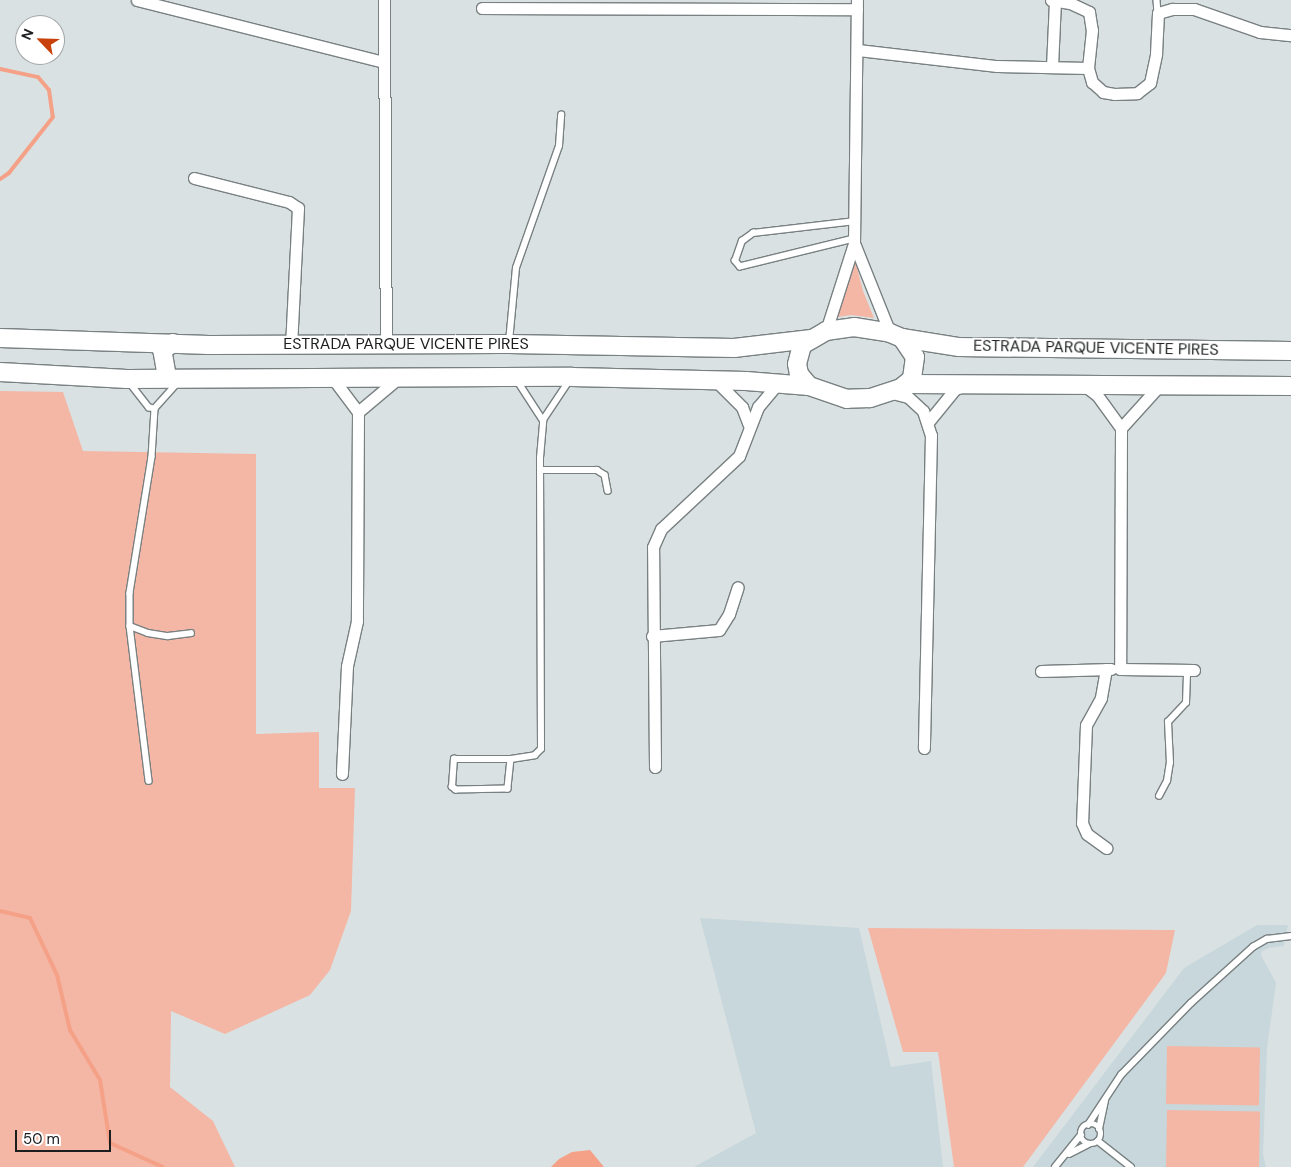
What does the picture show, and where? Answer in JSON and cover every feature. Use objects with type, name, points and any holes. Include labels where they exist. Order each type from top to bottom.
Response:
[{"type":"main road","points":[[854,326],[896,335],[915,357],[912,379],[907,384],[890,392],[848,398],[809,386],[799,374],[797,364],[802,345],[818,335],[854,326]]},
{"type":"main road","name":"ESTRADA PARQUE VICENTE PIRES","points":[[0,338],[174,343],[509,344],[734,348],[818,335]]},
{"type":"main road","name":"ESTRADA PARQUE VICENTE PIRES","points":[[896,335],[959,347],[1291,351]]},
{"type":"main road","points":[[174,343],[162,350],[176,377]]},
{"type":"main road","name":"ESTRADA PARQUE VICENTE PIRES","points":[[0,372],[127,379],[331,376],[572,377],[779,382],[809,386]]},
{"type":"main road","points":[[907,384],[973,382],[1159,386],[1291,386]]},
{"type":"street","points":[[137,0],[384,62]]},
{"type":"street","points":[[384,0],[386,344]]},
{"type":"street","points":[[1052,67],[1053,1],[1070,3],[1089,12],[1092,30],[1088,68],[1092,82],[1103,92],[1137,93],[1145,89],[1153,75],[1158,13],[1172,9],[1199,10],[1260,32],[1291,35]]},
{"type":"street","points":[[482,8],[857,4],[858,50],[854,241],[818,335]]},
{"type":"street","points":[[858,50],[997,66],[1088,68]]},
{"type":"street","points":[[194,178],[289,202],[298,208],[291,344]]},
{"type":"street","points":[[854,241],[896,335]]},
{"type":"street","points":[[331,376],[358,412],[357,621],[347,666],[342,774]]},
{"type":"street","points":[[358,412],[391,382],[404,377]]},
{"type":"street","points":[[716,381],[742,407],[749,424]]},
{"type":"street","points":[[655,767],[652,555],[656,539],[675,514],[720,477],[739,456],[749,424],[763,400],[779,382]]},
{"type":"street","points":[[924,748],[929,421],[955,389],[973,382]]},
{"type":"street","points":[[1083,385],[1097,395],[1121,428],[1120,669]]},
{"type":"street","points":[[1121,428],[1159,386]]},
{"type":"street","points":[[890,392],[908,397],[929,421]]},
{"type":"street","points":[[652,636],[719,630],[729,614],[738,588]]},
{"type":"street","points":[[1106,669],[1101,698],[1086,725],[1082,823],[1087,834],[1106,848]]},
{"type":"street","points":[[1041,671],[1106,669],[1190,670]]},
{"type":"lane","points":[[1157,0],[1158,13]]},
{"type":"lane","points":[[509,344],[516,268],[559,146],[562,114]]},
{"type":"lane","points":[[854,241],[740,267],[735,261],[742,240],[753,233],[855,221]]},
{"type":"lane","points":[[150,781],[130,626],[130,593],[152,456],[155,409],[176,377]]},
{"type":"lane","points":[[515,377],[543,420]]},
{"type":"lane","points":[[511,759],[508,790],[456,790],[452,787],[451,764],[454,759],[511,759],[535,755],[541,749],[540,470],[543,420],[572,377]]},
{"type":"lane","points":[[127,379],[149,407],[155,409]]},
{"type":"lane","points":[[540,470],[597,470],[605,475],[608,491]]},
{"type":"lane","points":[[130,626],[148,633],[168,636],[191,633]]},
{"type":"lane","points":[[1159,796],[1167,781],[1170,763],[1168,722],[1186,703],[1190,670]]},
{"type":"lane","points":[[1055,1167],[1067,1155],[1121,1075],[1191,1003],[1253,947],[1267,939],[1291,936]]},
{"type":"lane","points":[[1098,1141],[1106,1097]]},
{"type":"lane","points":[[1088,1125],[1099,1129]]},
{"type":"lane","points":[[1081,1135],[1089,1144]]},
{"type":"lane","points":[[1067,1155],[1098,1141]]},
{"type":"lane","points":[[1098,1141],[1131,1167]]},
{"type":"shaded area","points":[[853,252],[863,291],[874,318],[851,315],[831,318]]},
{"type":"shaded area","points":[[0,391],[63,392],[83,451],[256,454],[256,734],[319,732],[319,788],[355,788],[351,911],[330,970],[310,995],[225,1034],[171,1011],[170,1087],[213,1121],[235,1167],[0,1167]]},
{"type":"shaded area","points":[[700,918],[859,928],[891,1067],[931,1061],[943,1167],[694,1167],[756,1133]]},
{"type":"shaded area","points":[[1257,925],[1288,925],[1284,946],[1269,948],[1262,951],[1261,955],[1276,983],[1267,1048],[1263,1154],[1266,1167],[1033,1167],[1184,968]]},
{"type":"shaded area","points":[[868,928],[1175,930],[1166,973],[1023,1167],[954,1167],[938,1052],[903,1052]]},
{"type":"shaded area","points":[[1167,1046],[1260,1048],[1259,1106],[1166,1104]]},
{"type":"shaded area","points":[[1167,1110],[1260,1112],[1259,1167],[1166,1167]]},
{"type":"shaded area","points":[[590,1150],[604,1167],[551,1167],[559,1159],[572,1152]]},
{"type":"waterway","points":[[0,69],[38,77],[49,90],[53,117],[9,173],[0,179]]},
{"type":"waterway","points":[[0,911],[30,918],[57,975],[70,1030],[100,1080],[110,1143],[163,1167]]}]
